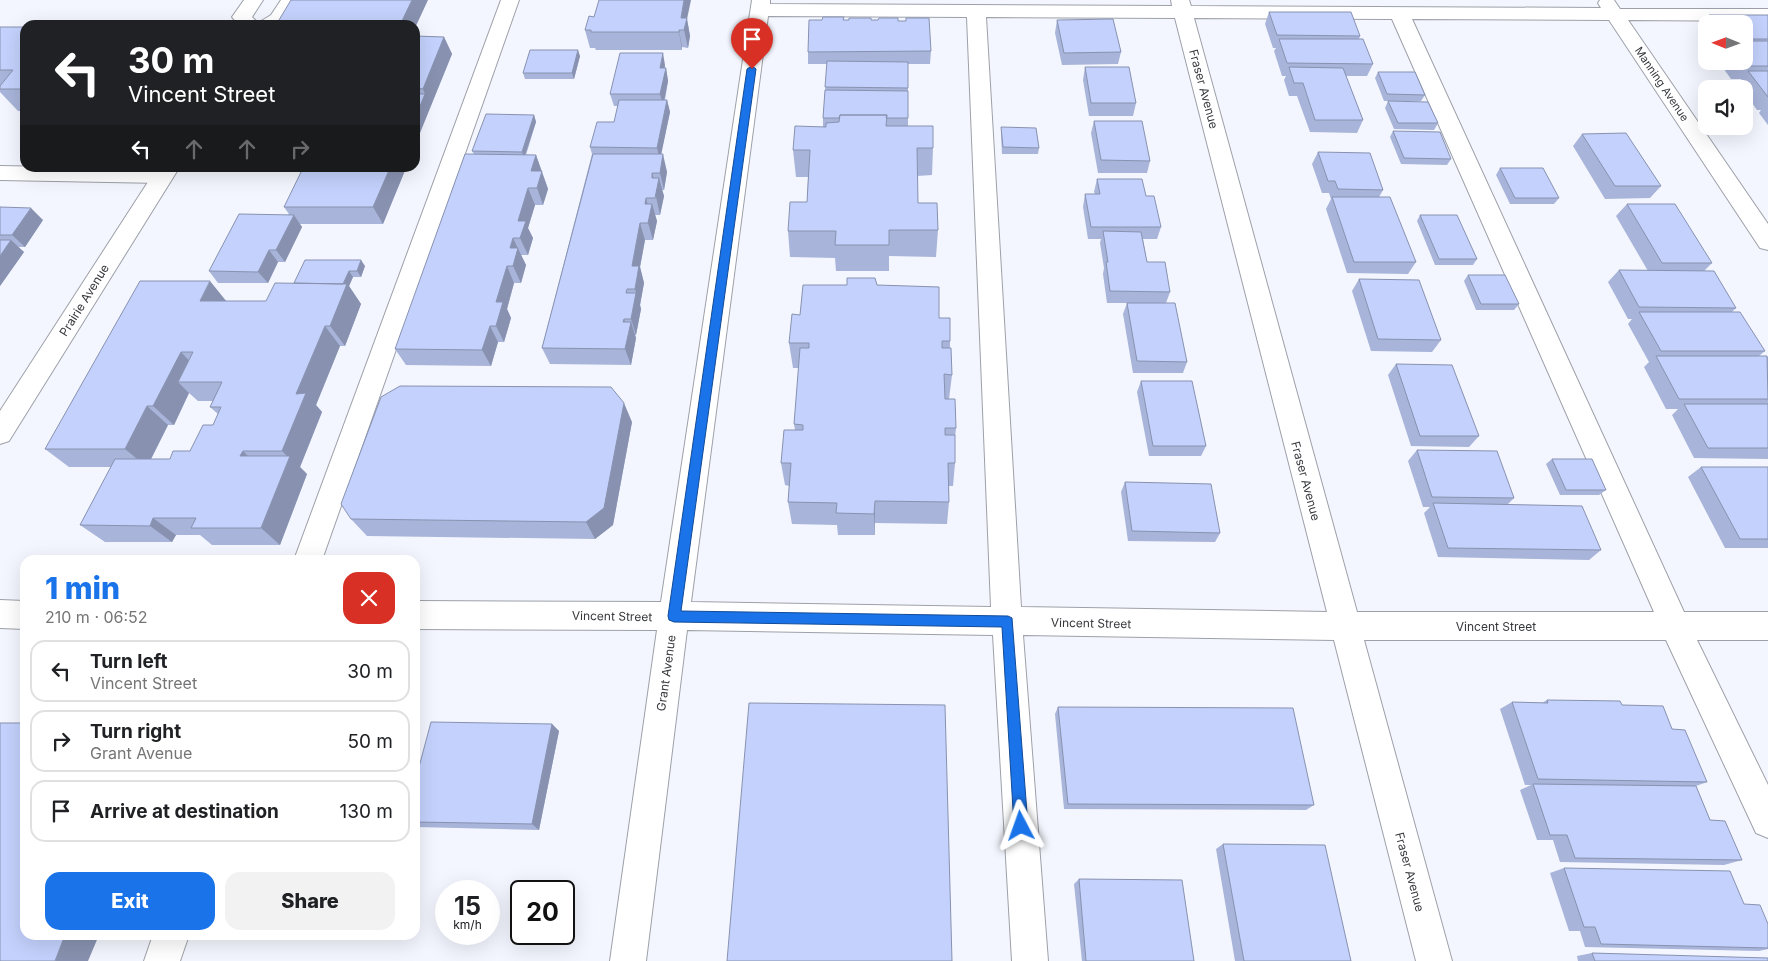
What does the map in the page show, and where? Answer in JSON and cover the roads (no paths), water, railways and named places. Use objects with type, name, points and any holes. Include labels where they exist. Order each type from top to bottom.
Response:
[{"type":"street","points":[[245,20],[242,17],[254,0]]},
{"type":"street","points":[[276,20],[290,0]]},
{"type":"street","points":[[310,555],[510,0]]},
{"type":"street","points":[[760,5],[976,11],[1182,6],[1399,12],[1610,8],[1768,15]]},
{"type":"street","name":"Grant Avenue","points":[[628,961],[674,616],[760,5]]},
{"type":"street","name":"Fraser Avenue","points":[[1182,6],[1434,961]]},
{"type":"street","name":"Manning Avenue","points":[[1610,8],[1768,242]]},
{"type":"street","points":[[976,11],[1008,622],[1030,961]]},
{"type":"street","points":[[1399,12],[1675,626],[1768,822]]},
{"type":"street","points":[[0,173],[165,172]]},
{"type":"street","name":"Prairie Avenue","points":[[0,433],[165,172]]},
{"type":"street","points":[[0,614],[20,614]]},
{"type":"street","name":"Vincent Street","points":[[420,615],[674,616],[1345,626],[1768,626]]},
{"type":"street","points":[[162,961],[169,940]]}]
